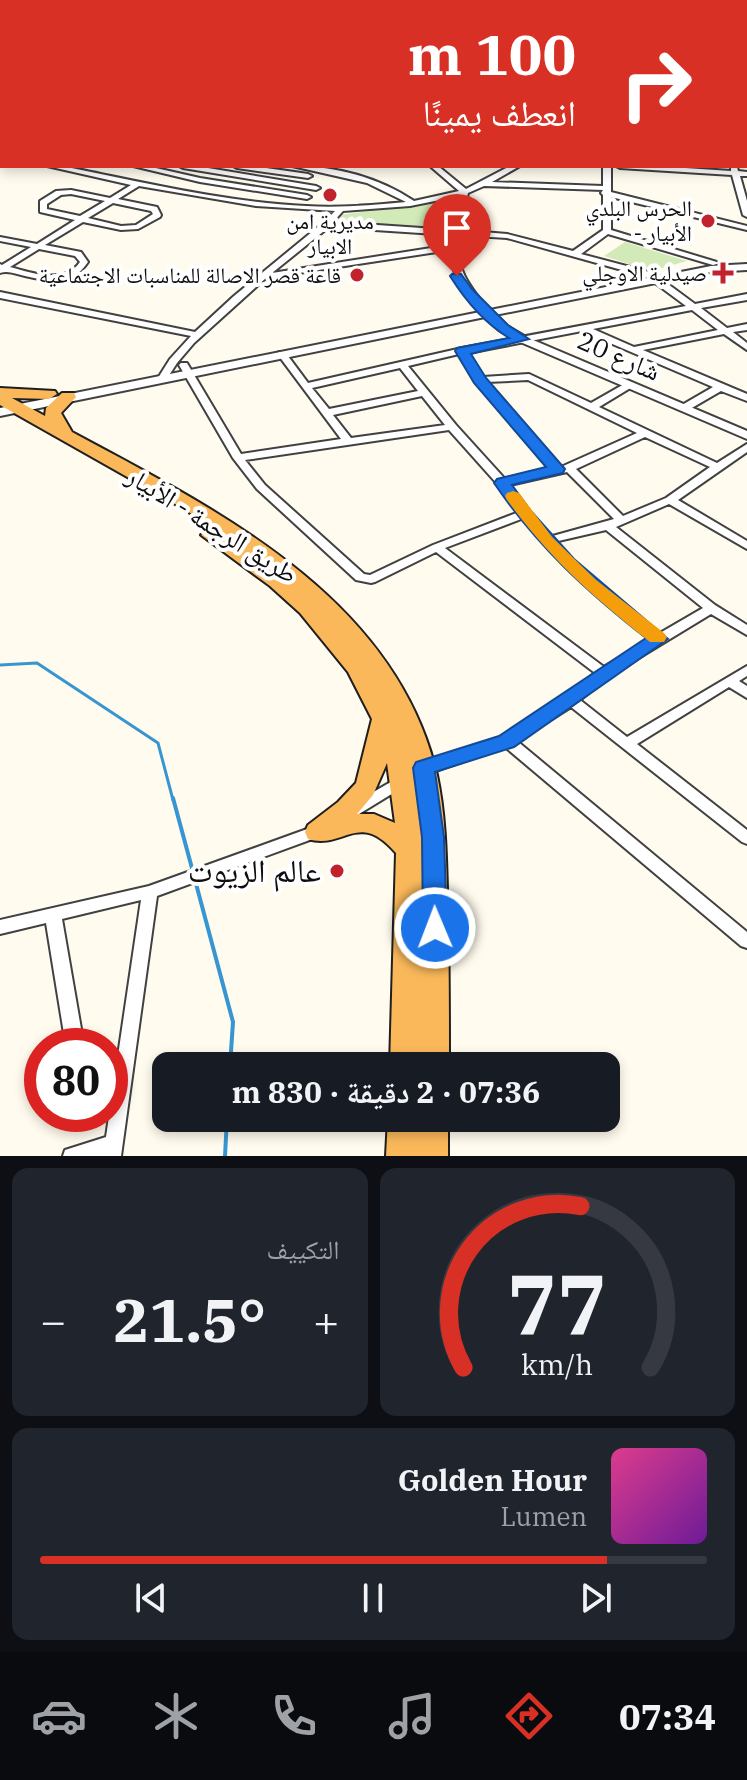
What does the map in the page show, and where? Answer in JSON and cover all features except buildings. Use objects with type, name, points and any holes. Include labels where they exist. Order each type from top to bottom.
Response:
[{"type":"highway","points":[[3,404],[49,394]]},
{"type":"highway","points":[[68,397],[55,408],[52,417],[68,437]]},
{"type":"highway","name":"طريق الرجمة - الأبيار","points":[[3,404],[68,437],[253,545],[322,599],[358,636],[384,674],[399,700],[424,768],[433,837],[434,1052]]},
{"type":"highway","name":"طريق الرجمة - الأبيار","points":[[3,404],[217,538],[278,581],[317,614],[363,676],[381,714],[402,780],[409,850],[405,1052]]},
{"type":"highway","points":[[317,832],[356,804],[368,785],[376,763],[381,714]]},
{"type":"highway","points":[[317,832],[355,821],[380,824],[396,834],[409,850]]},
{"type":"highway","points":[[402,1156],[403,1132]]},
{"type":"highway","points":[[432,1156],[433,1132]]},
{"type":"street","points":[[61,168],[292,210],[340,210],[465,192],[512,168]]},
{"type":"street","points":[[146,168],[307,197]]},
{"type":"street","points":[[153,186],[181,168]]},
{"type":"street","points":[[195,168],[316,188]]},
{"type":"street","points":[[225,199],[262,168],[327,179]]},
{"type":"street","points":[[436,168],[465,192]]},
{"type":"street","points":[[607,168],[607,231]]},
{"type":"street","points":[[677,168],[734,170],[747,174]]},
{"type":"street","points":[[292,210],[338,169],[388,185],[411,202]]},
{"type":"street","points":[[734,170],[747,215]]},
{"type":"street","points":[[1,268],[139,183]]},
{"type":"street","points":[[479,184],[605,190],[747,228]]},
{"type":"street","points":[[66,192],[154,209],[157,215],[130,228],[81,219],[46,212],[42,206],[59,193],[66,192]]},
{"type":"street","points":[[465,192],[455,233],[457,276],[485,310]]},
{"type":"street","points":[[49,394],[165,373],[198,335],[340,210]]},
{"type":"street","points":[[327,224],[507,236],[575,254],[653,277],[747,347]]},
{"type":"street","points":[[575,254],[607,231]]},
{"type":"street","points":[[607,231],[716,263]]},
{"type":"street","points":[[0,239],[78,254],[84,265],[65,276],[47,279],[1,268]]},
{"type":"street","points":[[264,276],[454,247]]},
{"type":"street","points":[[3,404],[68,397],[187,368],[716,263],[747,264]]},
{"type":"street","points":[[653,277],[747,264]]},
{"type":"street","points":[[0,295],[198,335]]},
{"type":"street","points":[[306,386],[462,351],[747,297]]},
{"type":"street","points":[[187,368],[282,354],[485,310]]},
{"type":"street","name":"شارع 20","points":[[485,310],[503,328],[522,339],[747,435]]},
{"type":"street","points":[[635,350],[747,327]]},
{"type":"street","points":[[584,329],[747,398]]},
{"type":"street","points":[[462,351],[480,380],[614,522],[711,608],[747,631]]},
{"type":"street","points":[[282,354],[348,441]]},
{"type":"street","points":[[402,364],[502,483],[546,541],[590,584],[659,639]]},
{"type":"street","points":[[187,368],[238,458],[261,487],[360,577],[371,579],[437,547],[524,514]]},
{"type":"street","points":[[480,380],[529,377],[718,467]]},
{"type":"street","points":[[590,408],[629,385]]},
{"type":"street","points":[[686,407],[720,387]]},
{"type":"street","points":[[326,413],[426,392]]},
{"type":"street","points":[[238,458],[452,427]]},
{"type":"street","points":[[502,483],[563,469],[645,433]]},
{"type":"street","points":[[546,541],[614,522],[670,500],[747,447]]},
{"type":"street","points":[[670,500],[747,546]]},
{"type":"street","points":[[437,547],[604,673]]},
{"type":"street","points":[[0,927],[150,892],[317,832],[424,768],[507,741],[571,700],[604,673],[711,608]]},
{"type":"street","points":[[628,743],[747,670]]},
{"type":"street","points":[[730,681],[747,693]]},
{"type":"street","points":[[571,700],[747,838]]},
{"type":"street","points":[[507,741],[747,941]]},
{"type":"street","points":[[72,1156],[113,1150],[150,892]]},
{"type":"street","points":[[53,914],[72,1028]]},
{"type":"green space","points":[[459,199],[451,230],[334,221],[339,215]]},
{"type":"green space","points":[[625,242],[687,261],[651,271],[604,256]]},
{"type":"waterway","points":[[0,665],[37,663],[158,743],[173,800]]},
{"type":"waterway","points":[[173,798],[193,872]]},
{"type":"waterway","points":[[195,880],[233,1022],[231,1052]]},
{"type":"waterway","points":[[225,1156],[226,1132]]},
{"type":"slow traffic","points":[[513,496],[546,541],[590,584],[657,637]]},
{"type":"place","name":"مديرية امن الابيار","points":[[330,195]]},
{"type":"place","name":"الحرس البلدي - الأبيار","points":[[708,221]]},
{"type":"place","name":"صيدلية الاوجلي","points":[[723,273]]},
{"type":"place","name":"قاعة قصر الاصالة للمناسبات الاجتماعية","points":[[357,275]]},
{"type":"place","name":"عالم الزيوت","points":[[337,871]]},
{"type":"route","points":[[435,928],[433,837],[424,768],[507,741],[571,700],[604,673],[659,639],[568,563],[546,541],[502,483],[557,469],[480,380],[462,351],[522,339],[503,328],[466,292],[457,276]]}]
